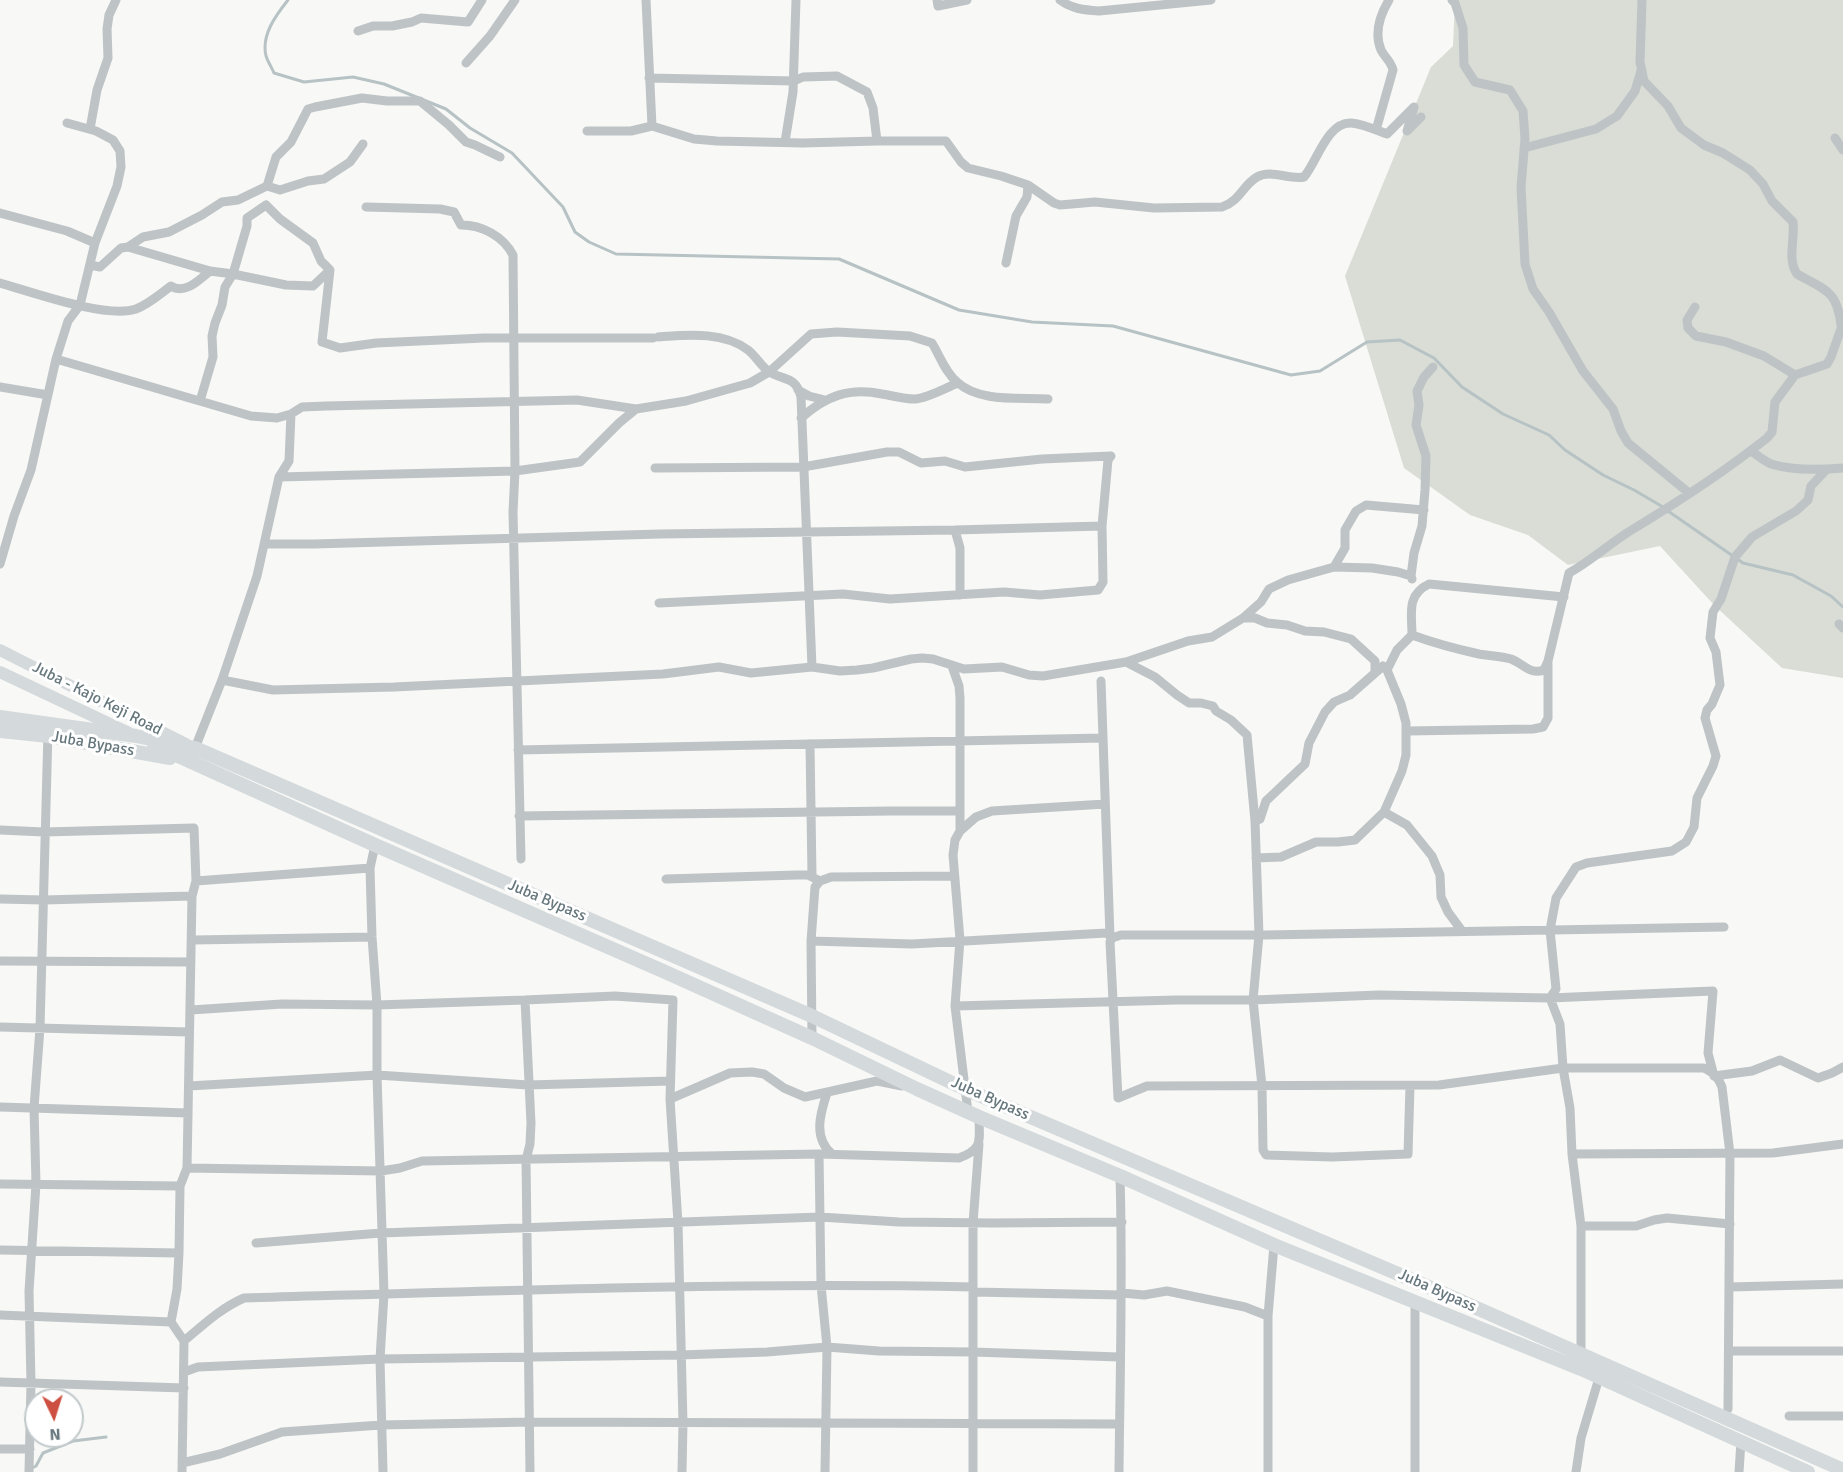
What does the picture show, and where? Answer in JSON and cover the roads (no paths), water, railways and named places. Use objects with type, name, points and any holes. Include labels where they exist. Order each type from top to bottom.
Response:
[{"type":"main road","name":"Juba - Kajo Keji Road","points":[[0,650],[195,748]]},
{"type":"main road","name":"Juba - Kajo Keji Road","points":[[0,672],[136,736]]},
{"type":"main road","name":"Juba Bypass","points":[[0,717],[185,760]]},
{"type":"main road","name":"Juba Bypass","points":[[0,731],[48,730],[136,736],[195,748],[812,1016],[965,1089],[1427,1286],[1843,1470]]},
{"type":"main road","name":"Juba Bypass","points":[[136,736],[375,845],[812,1038],[973,1114],[1120,1176],[1274,1245],[1581,1369],[1808,1472]]},
{"type":"street","points":[[90,129],[97,90],[108,58],[109,15],[116,0]]},
{"type":"street","points":[[358,30],[373,26],[392,26],[421,18],[468,22],[482,0]]},
{"type":"street","points":[[466,63],[490,36],[515,0]]},
{"type":"street","points":[[646,0],[652,126]]},
{"type":"street","points":[[785,142],[794,81],[796,0]]},
{"type":"street","points":[[938,0],[939,6],[967,0]]},
{"type":"street","points":[[1060,0],[1081,10],[1099,11],[1211,0]]},
{"type":"street","points":[[1376,130],[1393,70],[1391,62],[1381,50],[1378,26],[1389,0]]},
{"type":"street","points":[[1452,0],[1463,28],[1464,65],[1475,82],[1510,90],[1523,111],[1524,148],[1521,180],[1525,264],[1533,289],[1583,371],[1613,408],[1628,443],[1689,493]]},
{"type":"street","points":[[1412,635],[1481,655],[1500,656],[1520,662],[1530,671],[1544,670],[1569,573],[1589,562],[1629,531],[1726,470],[1751,451],[1772,432],[1775,402],[1795,375],[1827,364],[1831,357],[1842,324],[1839,309],[1834,297],[1793,268],[1791,260],[1794,242],[1793,222],[1772,201],[1763,184],[1750,170],[1723,153],[1704,145],[1681,128],[1668,106],[1644,81],[1640,62],[1642,0]]},
{"type":"street","points":[[1524,148],[1596,129],[1617,116],[1635,91],[1641,69]]},
{"type":"street","points":[[650,78],[794,81],[803,77],[837,76],[867,92],[873,108],[877,141]]},
{"type":"street","points":[[267,186],[276,157],[291,142],[308,109],[363,98],[420,101],[466,142],[500,158]]},
{"type":"street","points":[[587,131],[631,131],[652,126],[704,140],[946,141],[968,168],[1028,185],[1060,205],[1095,202],[1154,208],[1222,207],[1232,204],[1256,177],[1272,174],[1304,177],[1331,132],[1340,125],[1349,123],[1387,134],[1414,107],[1407,131],[1420,117]]},
{"type":"street","points":[[0,564],[31,470],[56,359],[68,321],[80,305],[96,243],[117,186],[121,166],[120,151],[113,140],[90,129],[67,123]]},
{"type":"street","points":[[1835,138],[1843,150]]},
{"type":"street","points":[[200,401],[213,357],[212,336],[215,323],[222,305],[225,287],[233,274],[247,226],[247,218],[266,205],[280,190],[308,181],[324,179],[350,162],[363,144]]},
{"type":"street","points":[[1006,263],[1016,216],[1027,196],[1028,185]]},
{"type":"street","points":[[128,247],[143,237],[169,231],[202,215],[222,202],[238,200],[267,186],[280,190]]},
{"type":"street","points":[[266,205],[280,219],[314,243],[321,261],[330,270]]},
{"type":"street","points":[[366,207],[440,209],[453,213],[461,225],[472,225],[499,237],[507,244],[513,255],[514,538],[521,859]]},
{"type":"street","points":[[0,213],[68,231],[96,243]]},
{"type":"street","points":[[90,265],[100,267],[120,248],[128,247],[210,271],[286,285],[313,286],[330,270]]},
{"type":"street","points":[[330,270],[322,342],[340,348],[376,343],[513,338],[685,335],[717,337],[748,350],[769,372],[791,380],[798,390],[815,399],[825,400]]},
{"type":"street","points":[[0,283],[108,311],[134,310],[147,304],[171,286],[184,289],[210,271]]},
{"type":"street","points":[[1695,307],[1688,320],[1688,328],[1696,336],[1726,342],[1764,356],[1795,375]]},
{"type":"street","points":[[56,359],[250,416],[277,418],[291,414],[302,407],[577,400],[636,409],[686,401],[737,388],[769,372],[811,334],[837,333],[910,336],[932,343],[944,366],[958,383],[970,391],[987,396],[1048,399]]},
{"type":"street","points":[[1418,589],[1411,576],[1424,510],[1426,456],[1416,425],[1419,405],[1417,392],[1424,377],[1433,367]]},
{"type":"street","points":[[801,418],[837,394],[866,392],[918,399],[958,383]]},
{"type":"street","points":[[0,387],[48,395]]},
{"type":"street","points":[[798,390],[812,667]]},
{"type":"street","points":[[279,477],[515,471],[580,462],[636,409]]},
{"type":"street","points":[[195,748],[222,680],[257,576],[279,477],[290,461],[291,414]]},
{"type":"street","points":[[1751,451],[1769,463],[1802,469],[1843,468]]},
{"type":"street","points":[[655,468],[803,467],[887,452],[899,452],[921,464],[945,461],[966,467],[1042,459],[1111,456],[1106,470],[1102,526],[1103,582],[1098,590],[1040,595],[1004,592],[890,599],[843,594],[658,603]]},
{"type":"street","points":[[1550,998],[1556,989],[1550,930],[1556,898],[1576,867],[1587,863],[1672,851],[1686,842],[1694,827],[1697,798],[1716,756],[1706,718],[1707,710],[1720,685],[1716,652],[1710,638],[1713,612],[1721,599],[1735,557],[1752,537],[1796,512],[1808,500],[1811,486],[1827,470]]},
{"type":"street","points":[[1334,567],[1345,548],[1345,530],[1356,511],[1366,506],[1424,510]]},
{"type":"street","points":[[265,544],[1102,526]]},
{"type":"street","points":[[955,530],[960,548],[960,595]]},
{"type":"street","points":[[222,680],[273,690],[663,674],[719,667],[751,673],[812,667],[840,671],[922,658],[933,659],[964,669],[1002,667],[1039,676],[1126,662],[1188,641],[1212,637],[1243,618],[1269,590],[1288,580],[1334,567],[1372,568],[1411,576]]},
{"type":"street","points":[[1386,670],[1397,650],[1412,635],[1413,598],[1418,589],[1429,584],[1564,597]]},
{"type":"street","points":[[1243,618],[1255,618],[1267,623],[1287,625],[1305,631],[1324,632],[1350,639],[1374,662],[1375,672]]},
{"type":"street","points":[[1407,731],[1543,727],[1548,718],[1548,661]]},
{"type":"street","points":[[1126,662],[1155,676],[1190,703],[1213,706],[1216,711],[1231,720],[1247,735],[1255,821],[1259,934],[1252,1000],[1262,1086],[1263,1150],[1266,1155],[1408,1154],[1410,1086]]},
{"type":"street","points":[[952,666],[959,686],[960,831]]},
{"type":"street","points":[[1255,821],[1260,819],[1266,801],[1305,764],[1310,743],[1325,712],[1334,702],[1350,695],[1383,666],[1401,704],[1407,731],[1406,755],[1402,771],[1384,812],[1355,840],[1338,843],[1316,842],[1281,857],[1256,858]]},
{"type":"street","points":[[1101,681],[1108,938],[1118,1098],[1148,1086],[1410,1086],[1439,1085],[1563,1068],[1704,1068],[1719,1078],[1722,1087],[1730,1154],[1728,1409]]},
{"type":"street","points":[[29,1472],[31,1383],[29,1291],[36,1185],[34,1108],[40,1028],[48,730]]},
{"type":"street","points":[[518,750],[1102,738]]},
{"type":"street","points":[[810,744],[811,813],[816,879],[811,941],[812,1038]]},
{"type":"street","points":[[973,1472],[973,1223],[979,1144],[965,1089],[955,1006],[960,940],[954,876],[955,840],[960,831],[976,817],[992,811],[1105,804]]},
{"type":"street","points":[[519,816],[960,812]]},
{"type":"street","points":[[1384,812],[1407,825],[1432,856],[1440,875],[1441,897],[1448,912],[1462,931]]},
{"type":"street","points":[[0,830],[44,832],[194,828],[196,881],[192,896],[188,1167],[180,1186],[177,1289],[171,1322],[184,1341],[182,1467],[282,1432],[381,1425],[531,1422],[1119,1424]]},
{"type":"street","points":[[375,845],[370,868],[377,1005],[384,1294],[380,1359],[383,1472]]},
{"type":"street","points":[[196,881],[370,868]]},
{"type":"street","points":[[666,879],[797,875],[816,879],[954,876]]},
{"type":"street","points":[[0,898],[44,900],[192,896]]},
{"type":"street","points":[[811,941],[912,944],[960,940],[1112,938],[1121,935],[1724,927]]},
{"type":"street","points":[[193,940],[372,937]]},
{"type":"street","points":[[0,961],[191,962]]},
{"type":"street","points":[[955,1006],[1379,995],[1550,998],[1713,991],[1708,1053],[1714,1076],[1722,1087]]},
{"type":"street","points":[[191,1010],[282,1004],[377,1005],[615,996],[674,1000],[670,1099],[678,1223],[682,1472]]},
{"type":"street","points":[[1550,998],[1560,1024],[1581,1226],[1581,1369]]},
{"type":"street","points":[[525,1000],[530,1144],[526,1160],[530,1472]]},
{"type":"street","points":[[0,1027],[189,1032]]},
{"type":"street","points":[[1714,1076],[1752,1071],[1780,1060],[1818,1078],[1843,1066]]},
{"type":"street","points":[[670,1099],[730,1073],[752,1072],[764,1074],[797,1095],[814,1097],[877,1081],[917,1089]]},
{"type":"street","points":[[189,1086],[377,1075],[528,1085],[670,1081]]},
{"type":"street","points":[[827,1093],[821,1113],[820,1135],[824,1147],[832,1154]]},
{"type":"street","points":[[0,1107],[188,1113]]},
{"type":"street","points":[[188,1167],[381,1171],[422,1161],[819,1154],[959,1158],[973,1153],[979,1144]]},
{"type":"street","points":[[1572,1154],[1773,1153],[1843,1144]]},
{"type":"street","points":[[819,1154],[821,1285],[827,1347],[825,1472]]},
{"type":"street","points":[[1119,1472],[1119,1357],[1122,1294],[1120,1176]]},
{"type":"street","points":[[0,1184],[180,1186]]},
{"type":"street","points":[[256,1243],[381,1233],[820,1217],[899,1222],[1122,1222]]},
{"type":"street","points":[[1581,1226],[1636,1226],[1668,1218],[1730,1224]]},
{"type":"street","points":[[1268,1472],[1268,1316],[1274,1245]]},
{"type":"street","points":[[0,1250],[179,1253]]},
{"type":"street","points":[[1730,1287],[1843,1284]]},
{"type":"street","points":[[184,1341],[217,1313],[244,1298],[679,1286],[821,1285],[1144,1295],[1167,1291],[1245,1307],[1268,1316]]},
{"type":"street","points":[[1415,1303],[1415,1472]]},
{"type":"street","points":[[0,1315],[171,1322]]},
{"type":"street","points":[[184,1372],[198,1367],[380,1359],[680,1355],[827,1347],[879,1351],[1119,1357]]},
{"type":"street","points":[[1730,1351],[1843,1351]]},
{"type":"street","points":[[1576,1472],[1581,1438],[1599,1378]]},
{"type":"street","points":[[0,1382],[184,1388]]},
{"type":"street","points":[[1789,1416],[1843,1416]]},
{"type":"street","points":[[1739,1472],[1741,1441]]},
{"type":"street","points":[[0,1449],[30,1449]]},
{"type":"waterway","points":[[288,0],[274,19],[266,40],[266,56],[274,73],[304,82],[353,77],[384,84],[446,109],[470,128],[512,153],[563,207],[575,232],[589,242],[616,254],[839,259],[959,310],[1032,322],[1113,326],[1291,375],[1320,371],[1367,342],[1400,340],[1434,358],[1462,387],[1503,414],[1549,435],[1565,450],[1603,475],[1663,507]]},
{"type":"waterway","points":[[1668,511],[1743,563],[1793,575],[1831,596],[1843,607]]},
{"type":"waterway","points":[[32,1468],[36,1466],[43,1453],[73,1441],[106,1437]]}]
